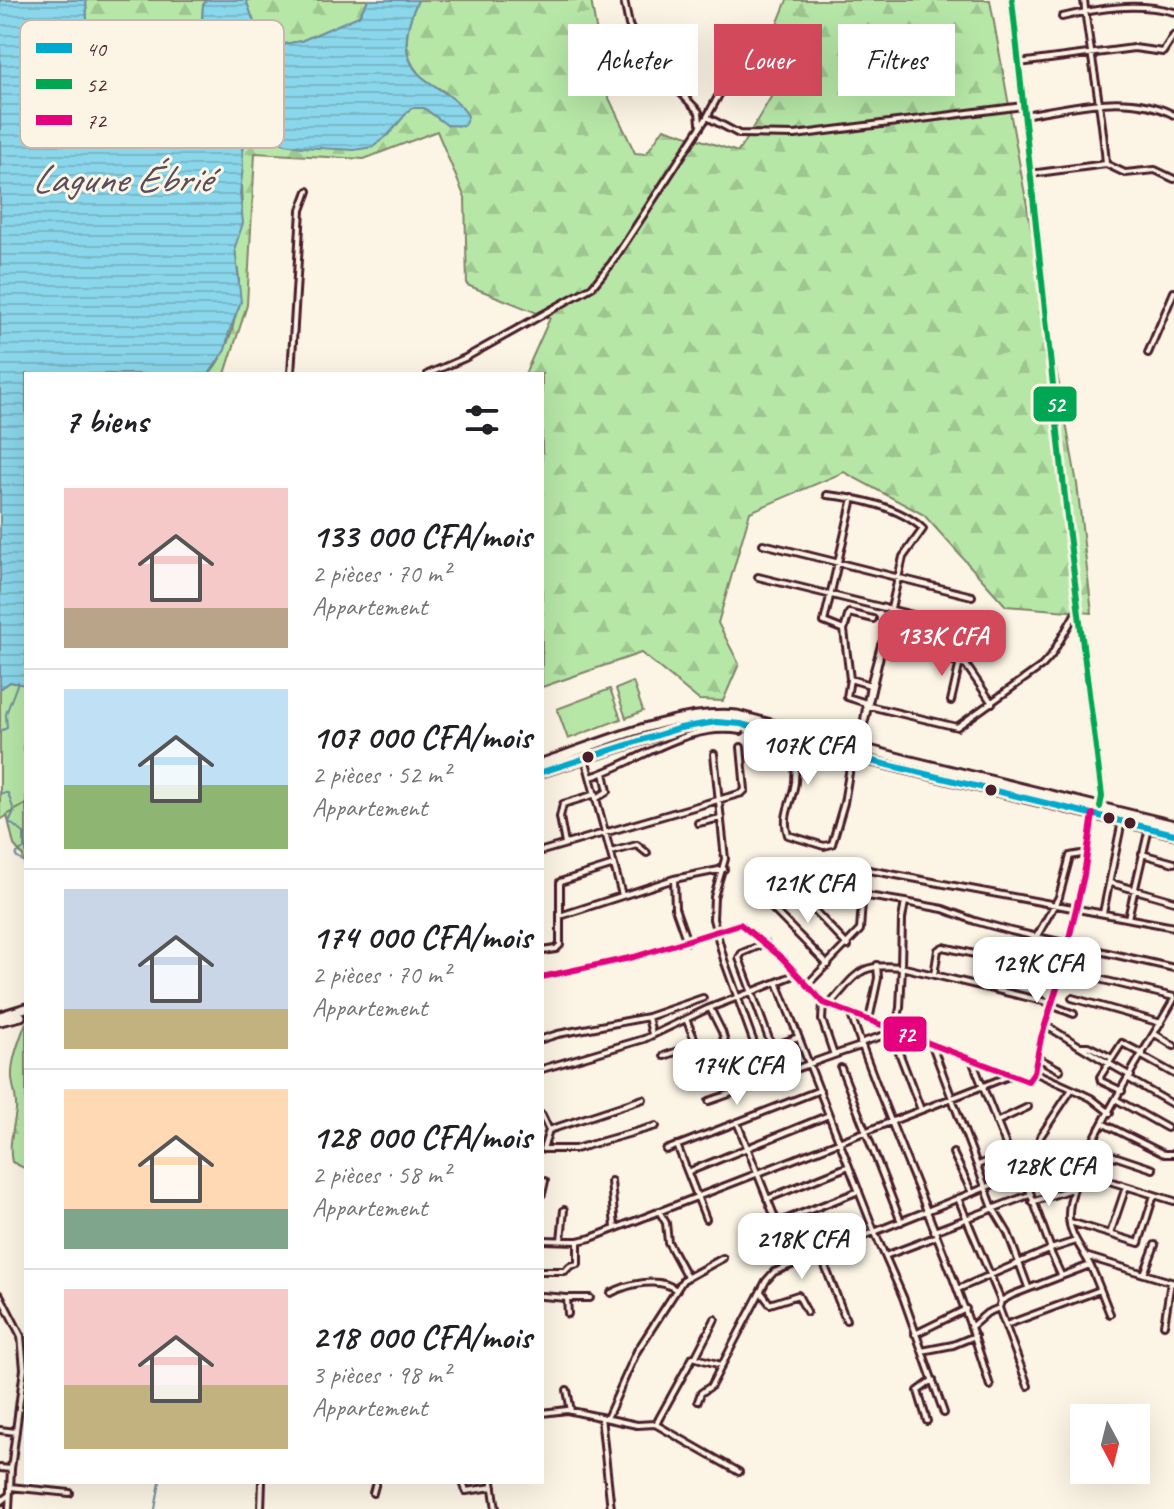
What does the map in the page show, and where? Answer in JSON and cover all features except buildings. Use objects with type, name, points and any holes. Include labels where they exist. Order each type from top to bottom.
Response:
[{"type":"main road","points":[[544,771],[690,716],[716,713],[759,720],[1174,834]]},
{"type":"main road","points":[[544,763],[680,728],[716,722],[741,724],[797,741],[1174,825]]},
{"type":"main road","points":[[0,1018],[24,1011]]},
{"type":"street","points":[[624,0],[630,24]]},
{"type":"street","points":[[1012,0],[1078,609],[1102,796],[1100,807]]},
{"type":"street","points":[[1084,0],[1090,53],[1096,70],[1106,164]]},
{"type":"street","points":[[1062,17],[1085,11],[1138,6],[1174,12]]},
{"type":"street","points":[[1019,63],[1134,48],[1163,52],[1174,35]]},
{"type":"street","points":[[683,96],[699,112],[701,124]]},
{"type":"street","points":[[433,372],[465,358],[592,287],[611,264],[707,117],[717,96]]},
{"type":"street","points":[[1024,115],[1069,106],[1145,103],[1174,115]]},
{"type":"street","points":[[707,117],[739,134],[795,135],[1023,106]]},
{"type":"street","points":[[699,112],[709,110]]},
{"type":"street","points":[[1029,174],[1106,164],[1125,173],[1155,170],[1174,179]]},
{"type":"street","points":[[291,372],[301,210],[308,191]]},
{"type":"street","points":[[1148,353],[1174,292]]},
{"type":"street","points":[[827,495],[853,498],[895,512],[922,527],[904,554],[861,737],[870,685],[882,643]]},
{"type":"street","points":[[844,630],[824,622],[853,498]]},
{"type":"street","points":[[763,544],[972,596]]},
{"type":"street","points":[[758,577],[958,626]]},
{"type":"street","points":[[873,619],[849,613],[844,630],[850,679],[847,697],[867,705],[957,727],[1042,666],[1078,609]]},
{"type":"street","points":[[951,701],[973,633]]},
{"type":"street","points":[[882,643],[963,663],[992,703]]},
{"type":"street","points":[[850,679],[870,685]]},
{"type":"street","points":[[591,777],[694,733],[741,731]]},
{"type":"street","points":[[797,741],[795,783],[785,823],[788,835],[824,846],[832,844],[850,767]]},
{"type":"street","points":[[544,850],[745,791],[741,747]]},
{"type":"street","points":[[583,754],[622,895]]},
{"type":"street","points":[[714,754],[724,869],[713,907],[715,931],[758,1054]]},
{"type":"street","points":[[565,844],[560,817],[563,804],[608,791],[604,773]]},
{"type":"street","points":[[544,977],[634,957],[740,924],[766,943],[826,1004],[1028,1081],[1034,1072],[1061,971],[1093,814]]},
{"type":"street","points":[[698,823],[721,818]]},
{"type":"street","points":[[1103,913],[1122,821]]},
{"type":"street","points":[[1128,918],[1149,828]]},
{"type":"street","points":[[611,852],[637,845],[647,853]]},
{"type":"street","points":[[1037,937],[1055,906],[1071,854],[1087,853]]},
{"type":"street","points":[[1142,854],[1174,863]]},
{"type":"street","points":[[544,951],[559,948],[560,882],[614,865]]},
{"type":"street","points":[[560,916],[674,879],[724,869]]},
{"type":"street","points":[[807,985],[848,946],[860,930],[864,874],[869,870],[1174,927]]},
{"type":"street","points":[[674,879],[675,908],[687,942]]},
{"type":"street","points":[[1110,883],[1174,901]]},
{"type":"street","points":[[793,888],[848,946]]},
{"type":"street","points":[[861,895],[943,909],[1037,937],[1174,968]]},
{"type":"street","points":[[709,1101],[892,1030],[900,1008],[905,902]]},
{"type":"street","points":[[769,905],[828,965]]},
{"type":"street","points":[[766,943],[740,956],[772,1048]]},
{"type":"street","points":[[934,975],[938,950],[943,947],[1174,998],[1089,1149],[1074,1188],[1070,1222],[1110,1314]]},
{"type":"street","points":[[869,1020],[878,978],[877,965]]},
{"type":"street","points":[[834,1055],[825,1033],[822,1012],[826,1004],[865,967],[901,967],[1052,1004],[1074,1014]]},
{"type":"street","points":[[544,1068],[644,1039],[710,1008],[797,974]]},
{"type":"street","points":[[777,982],[903,1297],[944,1413]]},
{"type":"street","points":[[544,1038],[648,1017],[703,998]]},
{"type":"street","points":[[1072,998],[1161,1023]]},
{"type":"street","points":[[710,1008],[722,1032],[729,1062],[798,1037]]},
{"type":"street","points":[[850,1012],[934,1234],[966,1309],[990,1386]]},
{"type":"street","points":[[648,1017],[652,1034]]},
{"type":"street","points":[[686,1019],[710,1075]]},
{"type":"street","points":[[1045,1025],[1174,1105]]},
{"type":"street","points":[[892,1030],[921,1110]]},
{"type":"street","points":[[1155,1034],[1174,1046]]},
{"type":"street","points":[[1122,1091],[1100,1079],[1123,1043],[1174,1074]]},
{"type":"street","points":[[664,1056],[697,1044]]},
{"type":"street","points":[[932,1044],[984,1188],[1008,1233],[1028,1287]]},
{"type":"street","points":[[1079,1046],[1088,1046],[1112,1058]]},
{"type":"street","points":[[1038,1058],[1060,1070]]},
{"type":"street","points":[[972,1060],[1061,1275]]},
{"type":"street","points":[[841,1068],[901,1222]]},
{"type":"street","points":[[1034,1072],[1091,1098],[1110,1113]]},
{"type":"street","points":[[544,1240],[578,1241],[615,1228],[1011,1075]]},
{"type":"street","points":[[1037,1167],[1040,1137],[1072,1089]]},
{"type":"street","points":[[666,1150],[820,1090]]},
{"type":"street","points":[[549,1130],[643,1099]]},
{"type":"street","points":[[1117,1100],[1167,1128]]},
{"type":"street","points":[[996,1122],[1028,1107]]},
{"type":"street","points":[[688,1172],[829,1115]]},
{"type":"street","points":[[544,1119],[549,1130],[544,1146]]},
{"type":"street","points":[[737,1122],[793,1263]]},
{"type":"street","points":[[1104,1124],[1164,1154],[1174,1154]]},
{"type":"street","points":[[544,1149],[575,1149],[656,1126]]},
{"type":"street","points":[[677,1145],[706,1219]]},
{"type":"street","points":[[698,1401],[701,1393],[711,1386],[771,1274],[1089,1149],[1153,1169]]},
{"type":"street","points":[[978,1166],[1009,1152]]},
{"type":"street","points":[[953,1153],[972,1193]]},
{"type":"street","points":[[767,1199],[849,1166]]},
{"type":"street","points":[[1080,1172],[1174,1201]]},
{"type":"street","points":[[544,1185],[545,1181]]},
{"type":"street","points":[[611,1181],[615,1228]]},
{"type":"street","points":[[1110,1234],[1126,1187]]},
{"type":"street","points":[[1032,1202],[1074,1188]]},
{"type":"street","points":[[777,1223],[859,1191]]},
{"type":"street","points":[[885,1256],[966,1218],[1029,1195]]},
{"type":"street","points":[[1070,1222],[1139,1243],[1154,1195]]},
{"type":"street","points":[[958,1198],[1028,1386]]},
{"type":"street","points":[[561,1240],[564,1210]]},
{"type":"street","points":[[659,1211],[666,1223],[668,1242],[687,1277]]},
{"type":"street","points":[[544,1271],[565,1271],[578,1264],[578,1241]]},
{"type":"street","points":[[958,1289],[1019,1261],[1076,1241]]},
{"type":"street","points":[[1144,1274],[1155,1245]]},
{"type":"street","points":[[820,1253],[846,1320]]},
{"type":"street","points":[[1085,1256],[1172,1283],[1164,1325]]},
{"type":"street","points":[[611,1509],[604,1417],[637,1351],[676,1290],[687,1277],[723,1258]]},
{"type":"street","points":[[972,1326],[1028,1287],[1090,1265]]},
{"type":"street","points":[[611,1293],[637,1283],[665,1284],[676,1290]]},
{"type":"street","points":[[1006,1325],[1100,1290]]},
{"type":"street","points":[[760,1291],[770,1304],[798,1295],[807,1312]]},
{"type":"street","points":[[0,1295],[21,1336],[24,1362]]},
{"type":"street","points":[[544,1296],[590,1298]]},
{"type":"street","points":[[567,1298],[568,1314]]},
{"type":"street","points":[[915,1334],[966,1309]]},
{"type":"street","points":[[655,1424],[715,1319]]},
{"type":"street","points":[[922,1351],[953,1345],[975,1336]]},
{"type":"street","points":[[696,1357],[721,1365]]},
{"type":"street","points":[[927,1421],[918,1391],[933,1380]]},
{"type":"street","points":[[8,1509],[24,1384]]},
{"type":"street","points":[[567,1390],[571,1411]]},
{"type":"street","points":[[544,1413],[571,1411],[637,1425],[655,1424],[739,1472]]},
{"type":"street","points":[[0,1430],[16,1432]]},
{"type":"street","points":[[0,1468],[11,1469]]},
{"type":"street","points":[[261,1509],[262,1484]]},
{"type":"street","points":[[373,1493],[376,1484]]},
{"type":"street","points":[[464,1484],[466,1491],[493,1485],[496,1509]]},
{"type":"street","points":[[10,1487],[70,1493]]},
{"type":"street","points":[[8,1509],[0,1502],[9,1495]]},
{"type":"green space","points":[[86,0],[207,0],[203,5],[202,20],[87,20]]},
{"type":"green space","points":[[246,0],[368,0],[359,16],[301,41],[284,44],[284,20],[253,20]]},
{"type":"green space","points":[[418,0],[591,0],[595,24],[568,24],[568,96],[608,96],[635,153],[646,154],[664,128],[738,152],[771,96],[822,96],[822,24],[777,24],[787,0],[990,0],[1077,484],[1092,613],[1006,606],[924,515],[844,472],[750,512],[718,623],[739,664],[723,701],[699,700],[641,653],[544,686],[544,372],[526,372],[550,318],[467,285],[465,198],[437,131],[364,159],[255,153],[247,305],[226,372],[210,372],[228,342],[237,305],[239,281],[235,250],[242,213],[245,148],[284,148],[284,142],[321,146],[389,134],[410,108],[424,108],[447,125],[446,93],[422,77],[413,65],[407,47],[408,28]]},
{"type":"green space","points":[[10,682],[24,685],[24,805],[0,820],[0,689]]},
{"type":"green space","points":[[633,682],[643,711],[626,718],[616,689]]},
{"type":"green space","points":[[610,689],[621,719],[568,739],[557,709]]},
{"type":"green space","points":[[24,805],[24,862],[14,845],[7,815]]},
{"type":"green space","points":[[24,1027],[24,1168],[12,1162],[11,1149],[16,1106],[12,1078],[16,1049]]},
{"type":"water","name":"Lagune Ébrié","points":[[0,0],[86,0],[87,20],[20,20],[20,148],[242,148],[240,193],[243,223],[235,247],[241,302],[225,350],[210,372],[24,372],[24,685],[10,682],[0,689]]},
{"type":"water","name":"Lagune Ébrié","points":[[207,0],[246,0],[253,20],[202,20],[203,5]]},
{"type":"water","name":"Lagune Ébrié","points":[[368,0],[418,0],[408,29],[409,58],[421,76],[453,98],[463,109],[468,116],[464,126],[447,125],[424,108],[411,108],[373,147],[354,150],[285,144],[284,44],[301,41],[359,16]]},
{"type":"waterway","points":[[0,731],[7,728],[6,714],[18,682]]},
{"type":"waterway","points":[[0,793],[8,793],[14,811],[9,822],[24,833]]},
{"type":"waterway","points":[[24,833],[24,849]]},
{"type":"waterway","points":[[24,849],[16,857],[24,862]]},
{"type":"waterway","points":[[155,1509],[160,1484]]},
{"type":"transit line","name":"52","points":[[1012,0],[1069,535],[1102,796],[1100,807]]},
{"type":"transit line","name":"40","points":[[544,771],[680,728],[716,722],[741,724],[855,757],[1174,834]]},
{"type":"transit line","name":"72","points":[[544,977],[634,957],[740,924],[782,958],[824,1003],[1028,1081],[1034,1072],[1059,981],[1084,875],[1093,814]]}]
